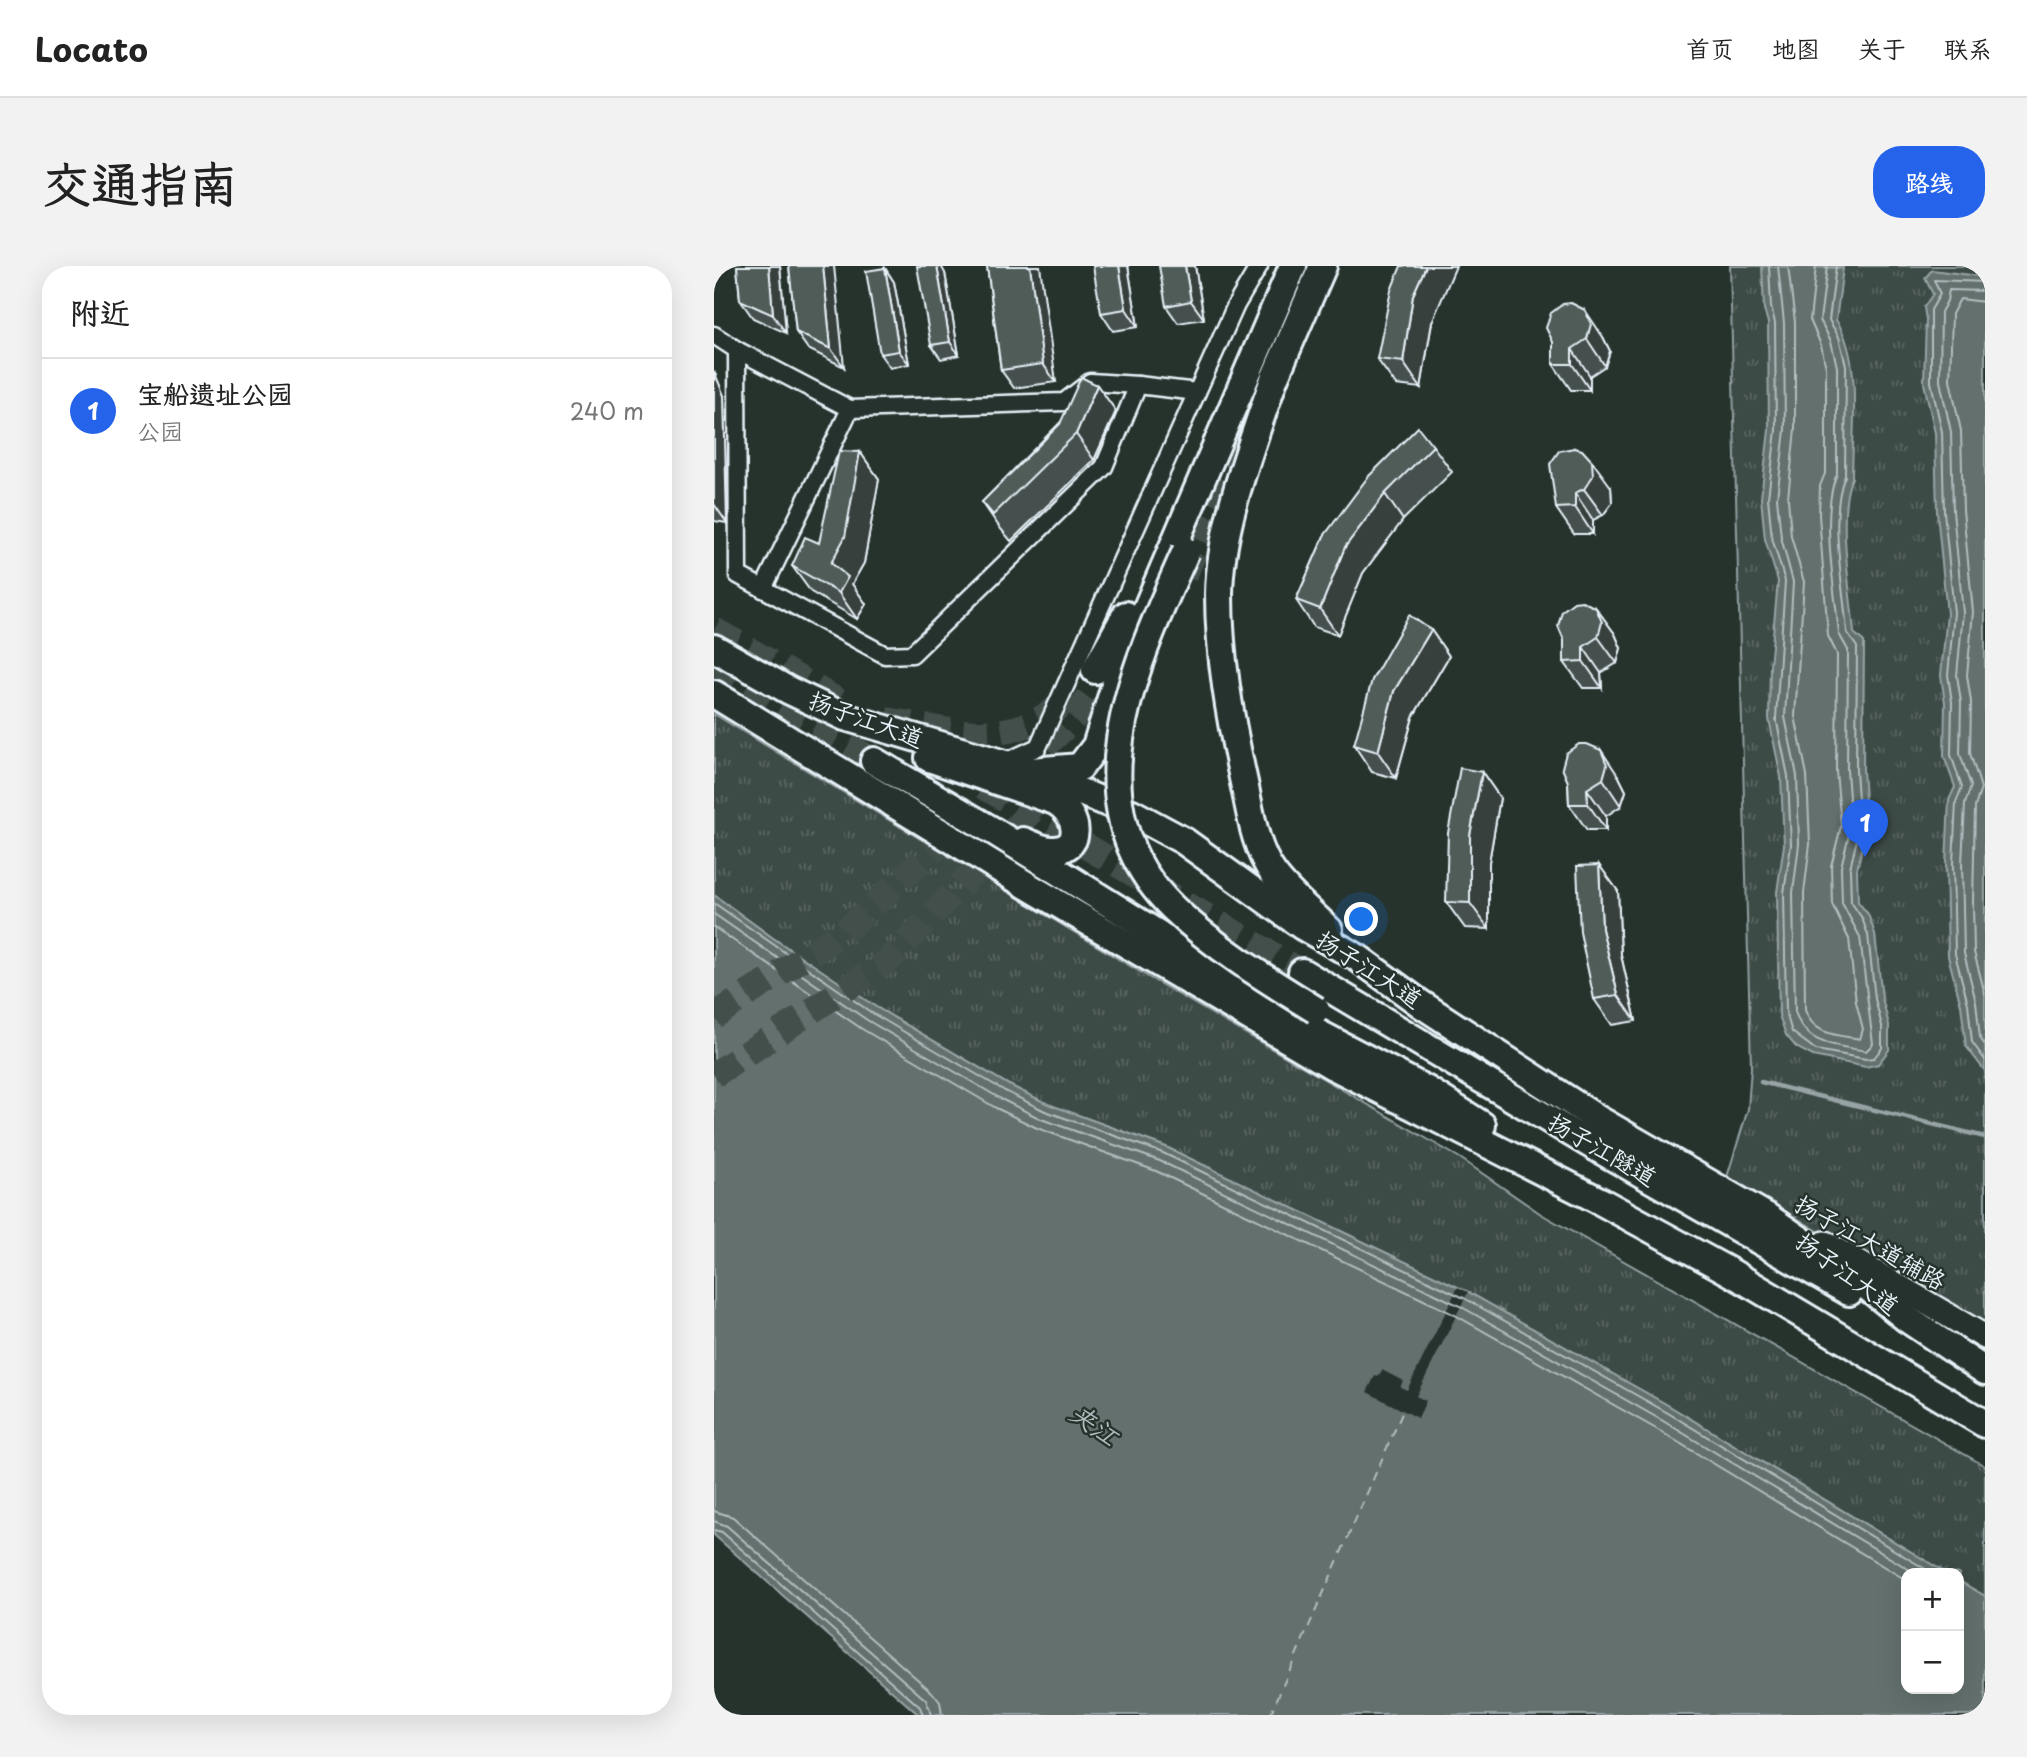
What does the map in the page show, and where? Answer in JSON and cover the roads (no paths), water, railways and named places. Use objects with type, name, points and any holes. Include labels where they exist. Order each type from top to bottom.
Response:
[{"type":"main road","points":[[1095,670],[1144,580],[1271,283],[1283,266]]},
{"type":"main road","points":[[1294,266],[1186,551],[1156,619],[1124,711],[1116,785],[1131,846],[1146,875],[1171,906],[1204,935],[1316,1010],[1427,1090],[1600,1200]]},
{"type":"main road","points":[[1029,771],[1080,767],[1096,746],[1129,647],[1294,266]]},
{"type":"main road","points":[[1323,266],[1275,379],[1244,469],[1228,533],[1219,592],[1222,653],[1232,729],[1258,843],[1273,873],[1358,958]]},
{"type":"main road","name":"扬子江大道","points":[[714,648],[788,690],[845,717],[1029,771],[1132,813],[1184,841],[1302,926],[1358,958],[1420,1004],[1596,1118],[1766,1216],[1860,1281],[1907,1319],[1985,1371]]},
{"type":"main road","name":"扬子江大道","points":[[714,694],[1033,889],[1333,1066],[1600,1200],[1732,1273],[1985,1424]]},
{"type":"main road","points":[[845,717],[899,747],[977,777],[1055,801],[1071,813],[1075,824],[1069,843],[1049,850],[995,832]]},
{"type":"main road","points":[[874,761],[995,832],[1310,1029],[1427,1090]]},
{"type":"main road","name":"扬子江隧道","points":[[1302,972],[1590,1144],[1850,1293],[1907,1319]]},
{"type":"main road","name":"扬子江大道辅路","points":[[1766,1216],[1822,1241],[1985,1337]]},
{"type":"street","points":[[1002,764],[1038,747],[1236,305],[1259,266]]},
{"type":"street","points":[[714,335],[737,350],[850,409],[1064,402],[1090,382],[1197,392]]},
{"type":"street","points":[[737,350],[738,575],[885,655],[912,654],[1104,467],[1138,385]]},
{"type":"street","points":[[763,589],[850,409]]},
{"type":"water","points":[[1762,266],[1843,268],[1836,320],[1850,355],[1854,396],[1852,478],[1845,511],[1846,553],[1854,633],[1864,642],[1863,770],[1867,828],[1857,869],[1858,902],[1868,914],[1875,934],[1882,998],[1889,1025],[1889,1050],[1878,1064],[1866,1067],[1813,1056],[1796,1047],[1786,1035],[1779,1015],[1777,892],[1784,845],[1781,777],[1769,719],[1770,667],[1778,581],[1765,539],[1761,498],[1769,430],[1768,323],[1764,309]]},
{"type":"water","points":[[1932,270],[1985,277],[1985,1071],[1966,1046],[1961,1005],[1948,956],[1946,863],[1949,800],[1955,787],[1944,756],[1945,703],[1941,675],[1947,614],[1937,512],[1935,433],[1924,383],[1924,307],[1933,294],[1925,278]]},
{"type":"water","name":"夹江","points":[[714,895],[876,1007],[1009,1085],[1048,1104],[1166,1147],[1468,1292],[1671,1407],[1938,1568],[1901,1568],[1901,1694],[1964,1694],[1964,1584],[1985,1596],[1985,1715],[919,1715],[714,1535]]},
{"type":"waterway","points":[[1761,1082],[1985,1137]]},
{"type":"tunnel","points":[[1184,576],[1243,438]]},
{"type":"tunnel","points":[[714,630],[847,706]]},
{"type":"tunnel","points":[[714,1016],[845,931],[1018,773],[1074,718],[1121,652]]},
{"type":"tunnel","points":[[714,666],[874,761]]},
{"type":"tunnel","points":[[886,720],[959,732],[1005,731],[1027,725],[1049,714],[1070,697]]},
{"type":"tunnel","points":[[714,1075],[889,960],[1059,782]]},
{"type":"tunnel","points":[[983,786],[1302,972]]},
{"type":"place","name":"宝船遗址公园","points":[[1865,857]]}]
